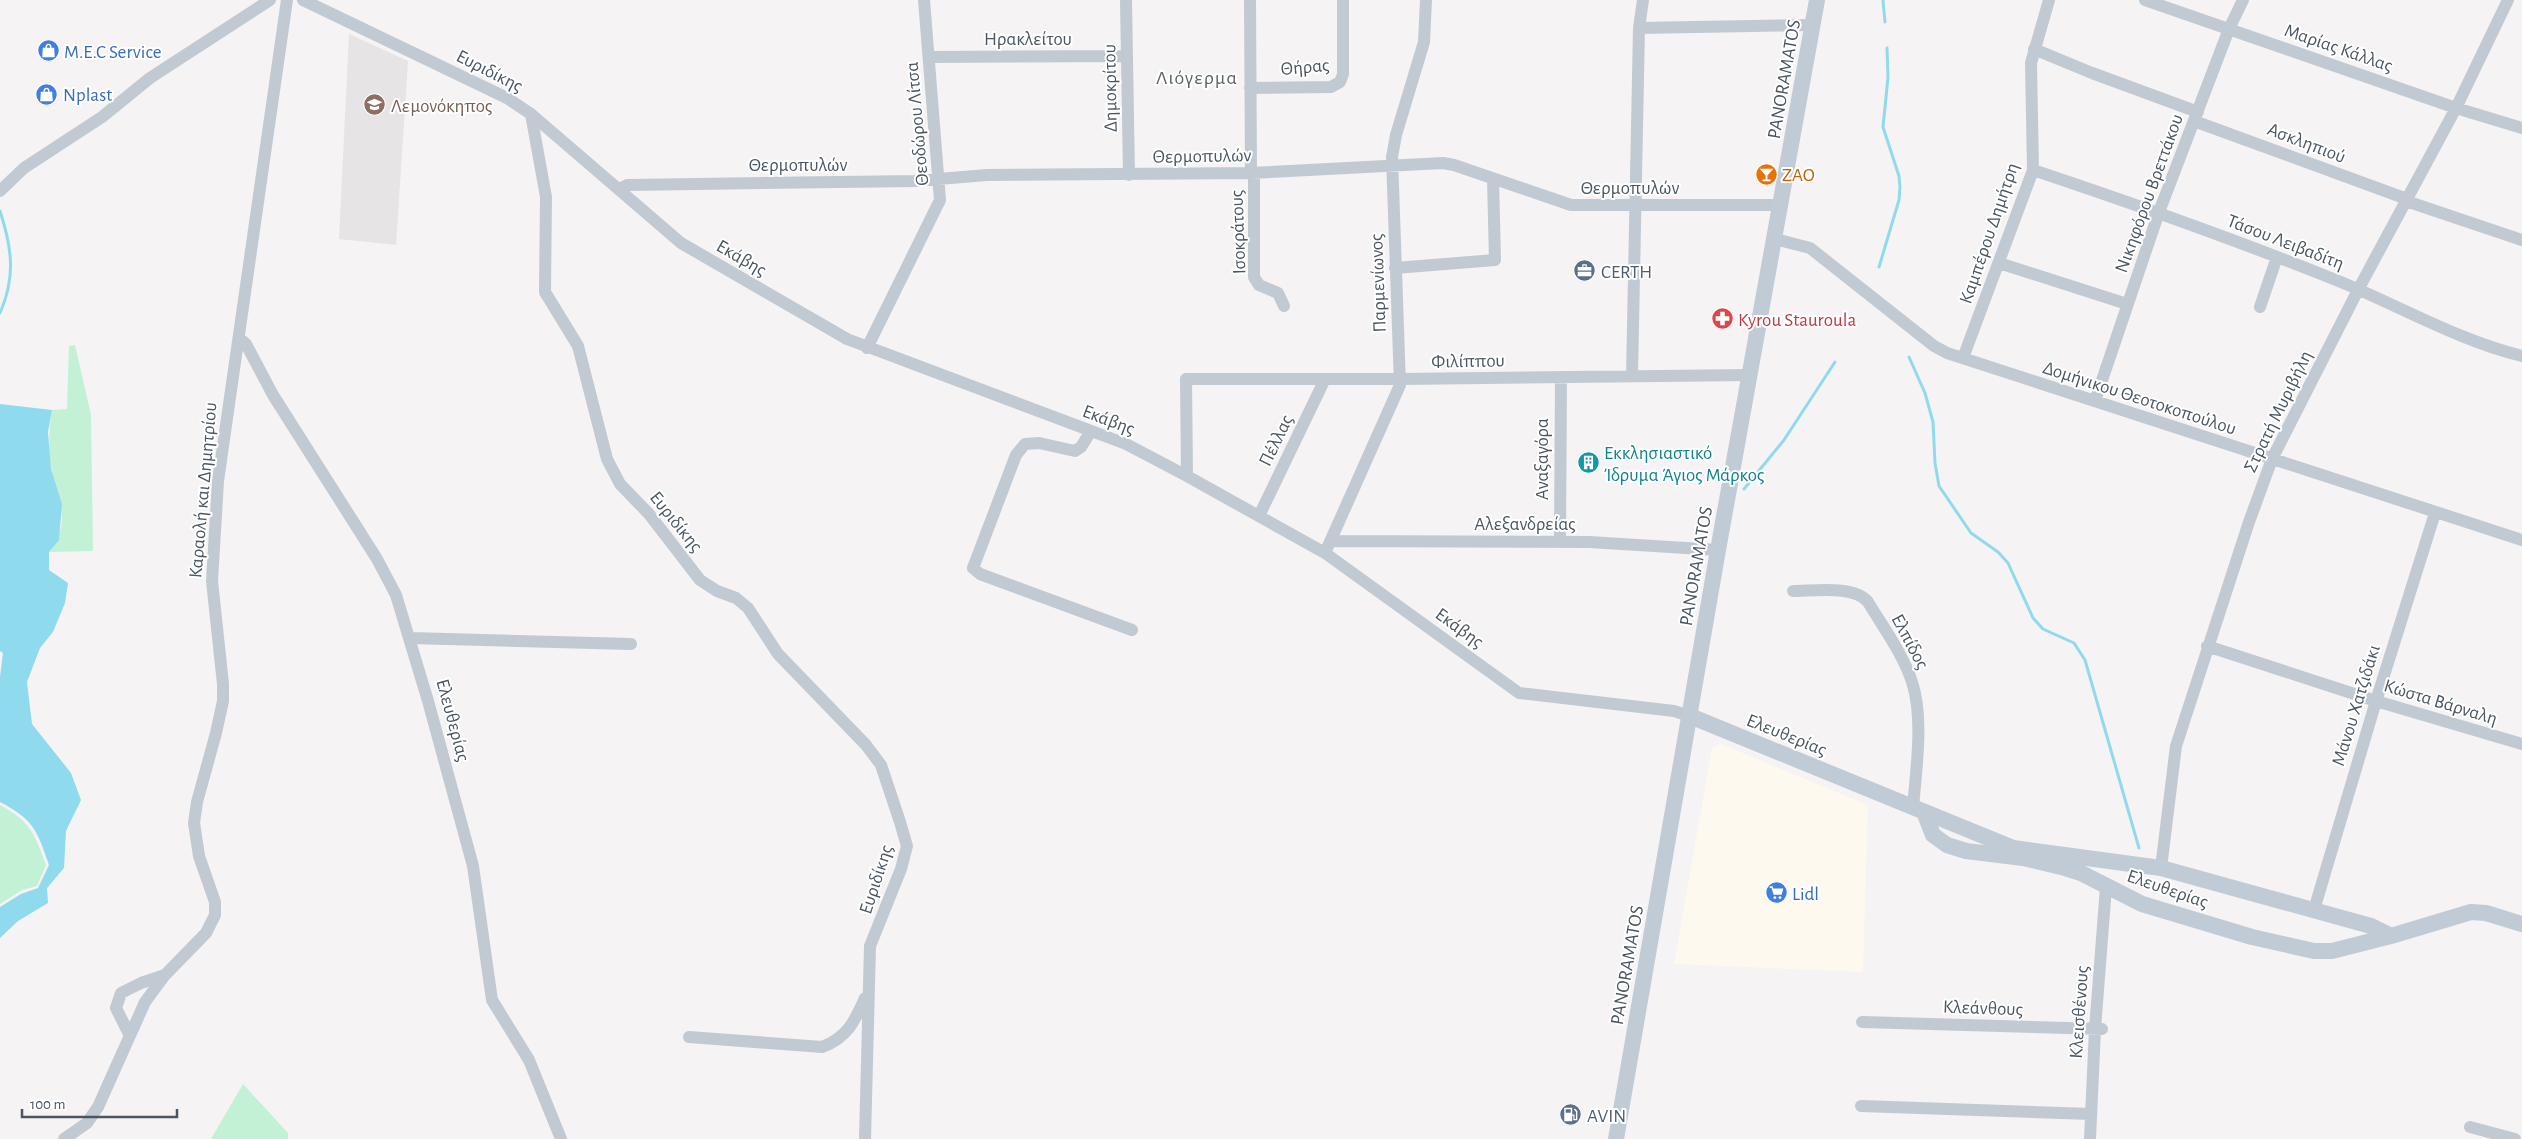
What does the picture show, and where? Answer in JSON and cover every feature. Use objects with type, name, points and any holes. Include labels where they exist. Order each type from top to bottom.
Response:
[{"type":"street","points":[[0,191],[24,168],[102,117],[150,78],[270,0]]},
{"type":"street","name":"Καραολή και Δημητρίου","points":[[64,1139],[87,1122],[98,1107],[129,1034],[145,1002],[165,975],[206,933],[215,915],[215,902],[199,856],[194,823],[197,802],[220,719],[224,684],[212,581],[214,532],[221,453],[288,0]]},
{"type":"street","name":"Ευριδίκης","points":[[303,0],[507,98],[531,114],[546,197],[545,292],[578,346],[607,459],[620,484],[649,514],[700,580],[717,591],[736,598],[748,608],[778,654],[848,724],[881,765],[908,846],[901,869],[870,946],[867,994],[865,1139]]},
{"type":"street","name":"Θεοδώρου Λίτσα","points":[[867,348],[940,200],[940,178],[924,0]]},
{"type":"street","name":"Δημοκρίτου","points":[[1126,0],[1129,174]]},
{"type":"street","name":"Ισοκράτους","points":[[1250,0],[1254,277],[1259,285],[1278,293],[1284,306]]},
{"type":"street","name":"Θήρας","points":[[1250,88],[1331,86],[1340,82],[1343,74],[1343,0]]},
{"type":"street","name":"Παρμενίωνος","points":[[1325,553],[1397,395],[1400,379],[1392,165],[1396,135],[1424,42],[1426,0]]},
{"type":"street","points":[[1632,376],[1639,28],[1643,0]]},
{"type":"street","name":"PANORAMATOS","points":[[1616,1139],[1718,550],[1817,0]]},
{"type":"street","name":"Καμπέρου Δημήτρη","points":[[1963,358],[2033,170],[2031,63],[2050,0]]},
{"type":"street","name":"Μαρίας Κάλλας","points":[[2145,0],[2456,108],[2522,128]]},
{"type":"street","name":"Νικηφόρου Βρεττάκου","points":[[2095,401],[2159,212],[2229,29],[2243,0]]},
{"type":"street","name":"Στρατή Μυριβήλη","points":[[2161,868],[2176,746],[2248,522],[2272,459],[2358,290],[2456,108],[2508,0]]},
{"type":"street","points":[[1639,28],[1813,25]]},
{"type":"street","name":"Ασκληπιού","points":[[2034,48],[2196,117],[2406,200],[2522,240]]},
{"type":"street","name":"Ηρακλείτου","points":[[929,58],[1127,56]]},
{"type":"street","name":"Εκάβης","points":[[531,114],[681,243],[848,339],[867,348],[1126,444],[1187,476],[1325,553],[1519,693],[1674,711],[1690,716]]},
{"type":"street","name":"Θερμοπυλών","points":[[618,189],[627,185],[914,181],[978,175],[1252,173],[1448,163],[1571,205],[1781,205]]},
{"type":"street","name":"Τάσου Λειβαδίτη","points":[[2033,170],[2159,212],[2358,290],[2488,348],[2522,356]]},
{"type":"street","points":[[1395,268],[1495,260],[1493,179]]},
{"type":"street","name":"Δομήνικου Θεοτοκοπούλου","points":[[1774,239],[1810,248],[1934,346],[1963,358],[2522,540]]},
{"type":"street","points":[[2260,307],[2277,257]]},
{"type":"street","points":[[1999,263],[2127,304]]},
{"type":"street","name":"Ελευθερίας","points":[[239,338],[246,344],[273,395],[380,565],[396,595],[410,638],[474,866],[492,1000],[529,1060],[561,1139]]},
{"type":"street","name":"Φιλίππου","points":[[1187,476],[1186,379],[1400,379],[1750,375]]},
{"type":"street","name":"Αναξαγόρα","points":[[1560,542],[1561,377]]},
{"type":"street","name":"Πέλλας","points":[[1259,516],[1325,379]]},
{"type":"street","points":[[1091,431],[1082,447],[1075,451],[1038,442],[1025,444],[1016,456],[973,568],[980,574],[1132,630]]},
{"type":"street","name":"Μάνου Χατζιδάκι","points":[[2314,910],[2376,701],[2435,513]]},
{"type":"street","name":"Αλεξανδρείας","points":[[1331,540],[1560,542],[1718,550]]},
{"type":"street","name":"Ελπίδος","points":[[1793,591],[1861,594],[1868,602],[1905,665],[1914,690],[1917,712],[1918,810]]},
{"type":"street","points":[[410,638],[631,644]]},
{"type":"street","name":"Κώστα Βάρναλη","points":[[2207,646],[2376,701],[2522,744]]},
{"type":"street","name":"Ελευθερίας","points":[[1690,716],[2013,848],[2161,868],[2371,926],[2391,936]]},
{"type":"street","name":"Ελευθερίας","points":[[1918,810],[1933,835],[1947,845],[1966,851],[2022,858],[2065,868],[2158,909],[2252,937],[2314,951],[2332,951],[2471,912],[2486,913],[2522,924]]},
{"type":"street","name":"Κλεισθένους","points":[[2090,1139],[2099,1029],[2106,887]]},
{"type":"street","points":[[129,1034],[116,1008],[121,993],[141,982],[165,975]]},
{"type":"street","points":[[689,1036],[822,1047],[834,1043],[853,1026],[867,994]]},
{"type":"street","name":"Κλεάνθους","points":[[1862,1022],[2099,1029]]},
{"type":"street","points":[[1862,1106],[2091,1114]]},
{"type":"street","points":[[2470,1127],[2515,1139]]},
{"type":"shaded area","name":"Λεμονόκηπος","points":[[349,34],[408,61],[396,245],[339,239]]},
{"type":"shaded area","name":"Lidl","points":[[1721,744],[1868,805],[1863,972],[1674,964],[1712,748]]},
{"type":"green space","points":[[75,345],[91,415],[93,551],[49,552],[56,541],[62,521],[50,461],[51,417],[52,410],[67,409],[69,346]]},
{"type":"green space","points":[[0,805],[19,817],[30,829],[46,865],[37,886],[22,890],[0,904]]},
{"type":"green space","points":[[243,1084],[288,1133],[288,1139],[211,1139]]},
{"type":"water","points":[[0,404],[52,410],[48,432],[51,469],[62,504],[59,540],[49,552],[49,570],[68,583],[65,603],[53,632],[40,648],[27,682],[32,724],[71,773],[81,800],[66,831],[64,868],[47,888],[48,903],[18,921],[0,938],[0,907],[21,894],[38,888],[49,865],[33,827],[11,808],[0,802],[0,677],[3,653],[0,651]]},
{"type":"waterway","points":[[1883,0],[1885,22]]},
{"type":"waterway","points":[[1879,267],[1899,200],[1900,187],[1899,176],[1883,127],[1888,77],[1887,48]]},
{"type":"waterway","points":[[0,211],[7,237],[10,262],[8,287],[0,313]]},
{"type":"waterway","points":[[1909,357],[1925,393],[1933,422],[1935,463],[1939,486],[1971,533],[1998,552],[2008,563],[2033,618],[2043,629],[2074,643],[2085,660],[2139,848]]},
{"type":"waterway","points":[[1744,489],[1784,440],[1835,362]]},
{"type":"place","name":"M.E.C Service","points":[[48,51]]},
{"type":"place","name":"Nplast","points":[[47,94]]},
{"type":"place","name":"Λεμονόκηπος","points":[[375,105]]},
{"type":"place","name":"ZAO","points":[[1766,174]]},
{"type":"place","name":"CERTH","points":[[1585,271]]},
{"type":"place","name":"Kyrou Stauroula","points":[[1722,319]]},
{"type":"place","name":"Εκκλησιαστικό Ίδρυμα Άγιος Μάρκος","points":[[1588,463]]},
{"type":"place","name":"Lidl","points":[[1776,893]]},
{"type":"place","name":"AVIN","points":[[1571,1115]]},
{"type":"district","name":"Λιόγερμα","points":[[1197,77]]}]
